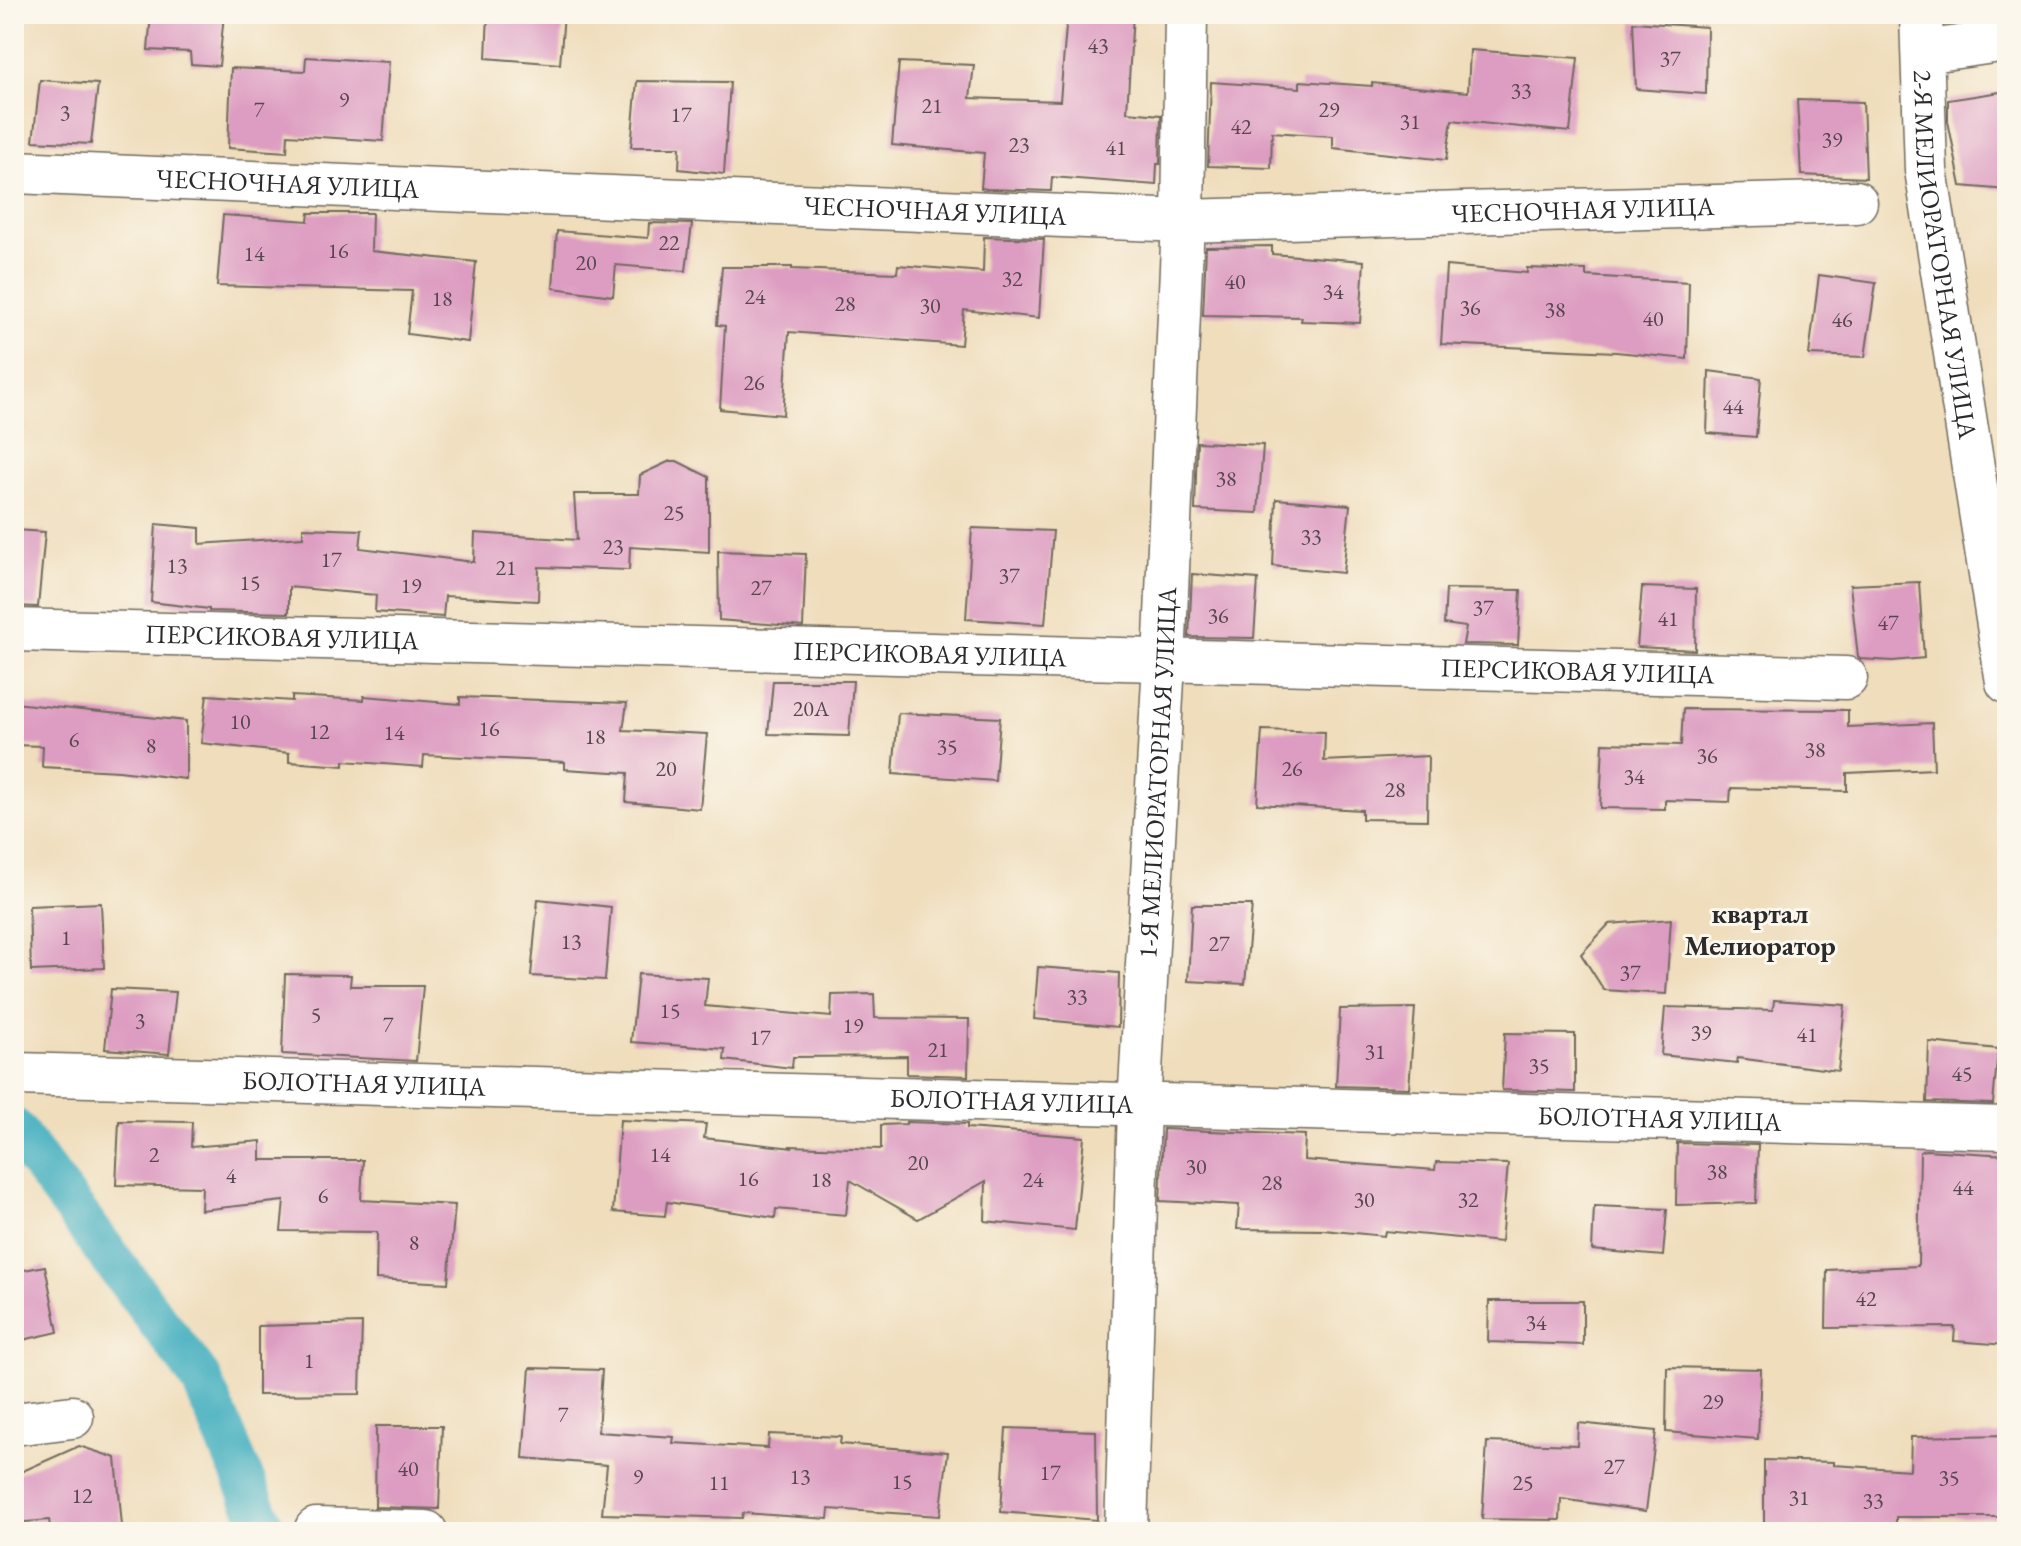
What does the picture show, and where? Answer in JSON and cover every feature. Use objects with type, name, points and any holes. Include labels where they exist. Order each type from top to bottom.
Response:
[{"type":"street","name":"1-Я МЕЛИОРАТОРНАЯ УЛИЦА","points":[[1126,1532],[1139,1106],[1164,662],[1183,221],[1186,14]]},
{"type":"street","points":[[1922,33],[2007,40]]},
{"type":"street","name":"2-Я МЕЛИОРАТОРНАЯ УЛИЦА","points":[[1922,33],[1926,170],[1996,535],[2007,682]]},
{"type":"street","name":"ЧЕСНОЧНАЯ УЛИЦА","points":[[14,172],[1183,221],[1856,202]]},
{"type":"street","name":"ПЕРСИКОВАЯ УЛИЦА","points":[[14,630],[1846,678]]},
{"type":"street","name":"БОЛОТНАЯ УЛИЦА","points":[[16,1074],[2007,1128]]},
{"type":"street","points":[[14,1424],[72,1417]]},
{"type":"street","points":[[316,1529],[426,1532]]},
{"type":"building","points":[[151,14],[224,14],[219,66],[191,64],[190,52],[148,50]]},
{"type":"building","points":[[488,14],[564,14],[560,64],[486,58]]},
{"type":"building","points":[[1067,14],[1133,14],[1127,112],[1161,115],[1160,164],[1157,164],[1156,185],[1052,177],[1051,191],[987,189],[981,188],[984,153],[892,145],[899,62],[974,65],[970,98],[1060,101]]},
{"type":"building","points":[[1633,22],[1707,27],[1706,94],[1636,89]]},
{"type":"building","points":[[1470,50],[1578,58],[1570,132],[1452,120],[1446,160],[1333,148],[1333,136],[1272,132],[1271,168],[1208,166],[1211,82],[1300,88],[1300,81],[1372,86],[1372,83],[1468,92]]},
{"type":"building","points":[[306,57],[389,62],[383,141],[288,135],[287,152],[228,148],[231,68],[305,71]]},
{"type":"building","points":[[40,80],[98,84],[91,144],[33,141]]},
{"type":"building","points":[[637,81],[730,82],[724,174],[679,169],[680,147],[631,147]]},
{"type":"building","points":[[2007,91],[2007,190],[1961,186],[1948,121],[1948,100]]},
{"type":"building","points":[[1797,100],[1863,102],[1866,178],[1801,175]]},
{"type":"building","points":[[309,213],[372,213],[371,251],[476,262],[468,342],[407,334],[412,291],[217,286],[223,215],[308,221]]},
{"type":"building","points":[[649,223],[692,224],[686,271],[616,265],[613,296],[553,288],[557,231],[648,238]]},
{"type":"building","points":[[984,237],[1044,239],[1039,318],[964,310],[961,345],[789,332],[783,415],[720,409],[725,326],[717,325],[722,267],[897,273],[898,265],[983,272]]},
{"type":"building","points":[[1272,246],[1272,254],[1364,261],[1360,323],[1301,321],[1302,317],[1203,315],[1206,247]]},
{"type":"building","points":[[1446,266],[1527,273],[1527,268],[1586,270],[1586,276],[1689,282],[1687,359],[1616,352],[1441,344]]},
{"type":"building","points":[[1819,275],[1876,283],[1865,357],[1809,355]]},
{"type":"building","points":[[1709,371],[1761,378],[1756,437],[1707,433]]},
{"type":"building","points":[[1197,442],[1263,445],[1258,513],[1195,510]]},
{"type":"building","points":[[670,461],[677,461],[709,477],[709,552],[630,547],[629,570],[539,567],[538,601],[445,596],[443,617],[375,612],[376,595],[289,587],[289,613],[209,611],[151,602],[156,524],[200,528],[200,544],[303,537],[303,528],[362,530],[360,548],[474,562],[475,533],[577,540],[574,494],[639,494],[640,475]]},
{"type":"building","points":[[1276,499],[1350,505],[1343,573],[1273,566]]},
{"type":"building","points":[[972,528],[1053,531],[1045,624],[966,619]]},
{"type":"building","points":[[14,530],[45,532],[38,607],[14,606]]},
{"type":"building","points":[[718,551],[806,554],[803,627],[719,620]]},
{"type":"building","points":[[1192,574],[1258,579],[1254,638],[1189,637]]},
{"type":"building","points":[[1919,582],[1924,658],[1893,661],[1860,659],[1850,585]]},
{"type":"building","points":[[1642,587],[1696,589],[1695,650],[1637,647]]},
{"type":"building","points":[[1446,589],[1521,590],[1518,645],[1463,644],[1466,627],[1444,624]]},
{"type":"building","points":[[773,681],[853,681],[849,736],[768,734]]},
{"type":"building","points":[[207,695],[292,701],[292,696],[364,700],[364,696],[460,704],[460,697],[627,703],[623,730],[707,734],[700,809],[626,802],[628,773],[565,769],[565,762],[424,755],[423,767],[344,761],[344,766],[289,762],[289,753],[201,743]]},
{"type":"building","points":[[14,703],[186,721],[186,779],[119,771],[42,767],[43,746],[14,745]]},
{"type":"building","points":[[1683,709],[1848,710],[1848,727],[1932,723],[1934,769],[1847,773],[1847,791],[1731,788],[1730,802],[1665,800],[1665,809],[1600,808],[1603,743],[1681,745]]},
{"type":"building","points":[[898,713],[1000,718],[995,781],[893,774]]},
{"type":"building","points":[[1262,730],[1325,732],[1324,761],[1428,756],[1427,820],[1362,819],[1362,810],[1257,804]]},
{"type":"building","points":[[538,899],[611,907],[605,980],[531,976]]},
{"type":"building","points":[[101,903],[104,968],[31,971],[29,906]]},
{"type":"building","points":[[1192,905],[1252,905],[1245,984],[1188,981]]},
{"type":"building","points":[[1671,919],[1666,994],[1604,990],[1581,954],[1609,924]]},
{"type":"building","points":[[1038,967],[1119,973],[1118,1027],[1034,1019]]},
{"type":"building","points":[[285,974],[351,975],[350,986],[423,986],[416,1061],[282,1054]]},
{"type":"building","points":[[638,974],[708,978],[705,1006],[831,1017],[832,995],[874,994],[875,1018],[969,1019],[968,1076],[907,1074],[907,1056],[793,1057],[792,1068],[724,1060],[725,1049],[631,1042]]},
{"type":"building","points":[[111,989],[176,992],[169,1054],[105,1049]]},
{"type":"building","points":[[1774,1000],[1845,1005],[1838,1071],[1737,1058],[1737,1063],[1661,1055],[1665,1007],[1773,1010]]},
{"type":"building","points":[[1415,1008],[1409,1088],[1336,1086],[1340,1009]]},
{"type":"building","points":[[1505,1033],[1575,1034],[1575,1092],[1502,1090]]},
{"type":"building","points":[[1929,1042],[1998,1049],[1993,1104],[1927,1102]]},
{"type":"building","points":[[620,1120],[706,1124],[704,1138],[793,1148],[789,1146],[881,1149],[881,1125],[906,1122],[967,1124],[967,1128],[1084,1137],[1075,1230],[985,1221],[986,1181],[918,1219],[850,1180],[846,1215],[776,1209],[775,1218],[667,1202],[665,1216],[613,1212]]},
{"type":"building","points":[[119,1121],[192,1122],[191,1147],[261,1141],[261,1160],[363,1160],[361,1200],[455,1205],[448,1283],[376,1279],[377,1232],[281,1231],[284,1201],[201,1210],[202,1187],[116,1185]]},
{"type":"building","points":[[1163,1129],[1305,1135],[1304,1160],[1435,1170],[1436,1162],[1508,1164],[1501,1242],[1385,1231],[1384,1236],[1324,1230],[1237,1229],[1239,1205],[1160,1201]]},
{"type":"building","points":[[1677,1143],[1758,1145],[1756,1203],[1676,1205]]},
{"type":"building","points":[[1920,1152],[2007,1155],[2007,1345],[1954,1341],[1955,1327],[1826,1328],[1827,1270],[1918,1266]]},
{"type":"building","points":[[1594,1206],[1667,1209],[1663,1256],[1592,1250]]},
{"type":"building","points":[[45,1266],[58,1332],[14,1342],[14,1272]]},
{"type":"building","points":[[1489,1301],[1583,1301],[1583,1345],[1488,1342]]},
{"type":"building","points":[[362,1323],[360,1394],[258,1395],[258,1326]]},
{"type":"building","points":[[1667,1367],[1761,1369],[1758,1439],[1666,1432]]},
{"type":"building","points":[[530,1368],[602,1370],[598,1432],[674,1437],[673,1443],[768,1448],[769,1434],[841,1437],[840,1444],[948,1452],[940,1516],[829,1509],[828,1519],[743,1513],[742,1518],[602,1514],[607,1465],[523,1458]]},
{"type":"building","points":[[1578,1423],[1656,1431],[1646,1511],[1561,1499],[1560,1520],[1482,1519],[1487,1442],[1577,1445]]},
{"type":"building","points":[[376,1426],[442,1426],[439,1509],[375,1507]]},
{"type":"building","points":[[1006,1428],[1096,1431],[1097,1520],[1001,1512]]},
{"type":"building","points":[[2007,1435],[2007,1517],[1896,1517],[1896,1532],[1764,1532],[1764,1460],[1834,1462],[1834,1465],[1910,1470],[1911,1437]]},
{"type":"building","points":[[79,1446],[116,1458],[122,1526],[51,1532],[49,1520],[14,1523],[14,1475]]},
{"type":"waterway","points":[[14,1129],[201,1379],[266,1532]]},
{"type":"district","name":"квартал Мелиоратор","points":[[1760,929]]}]
